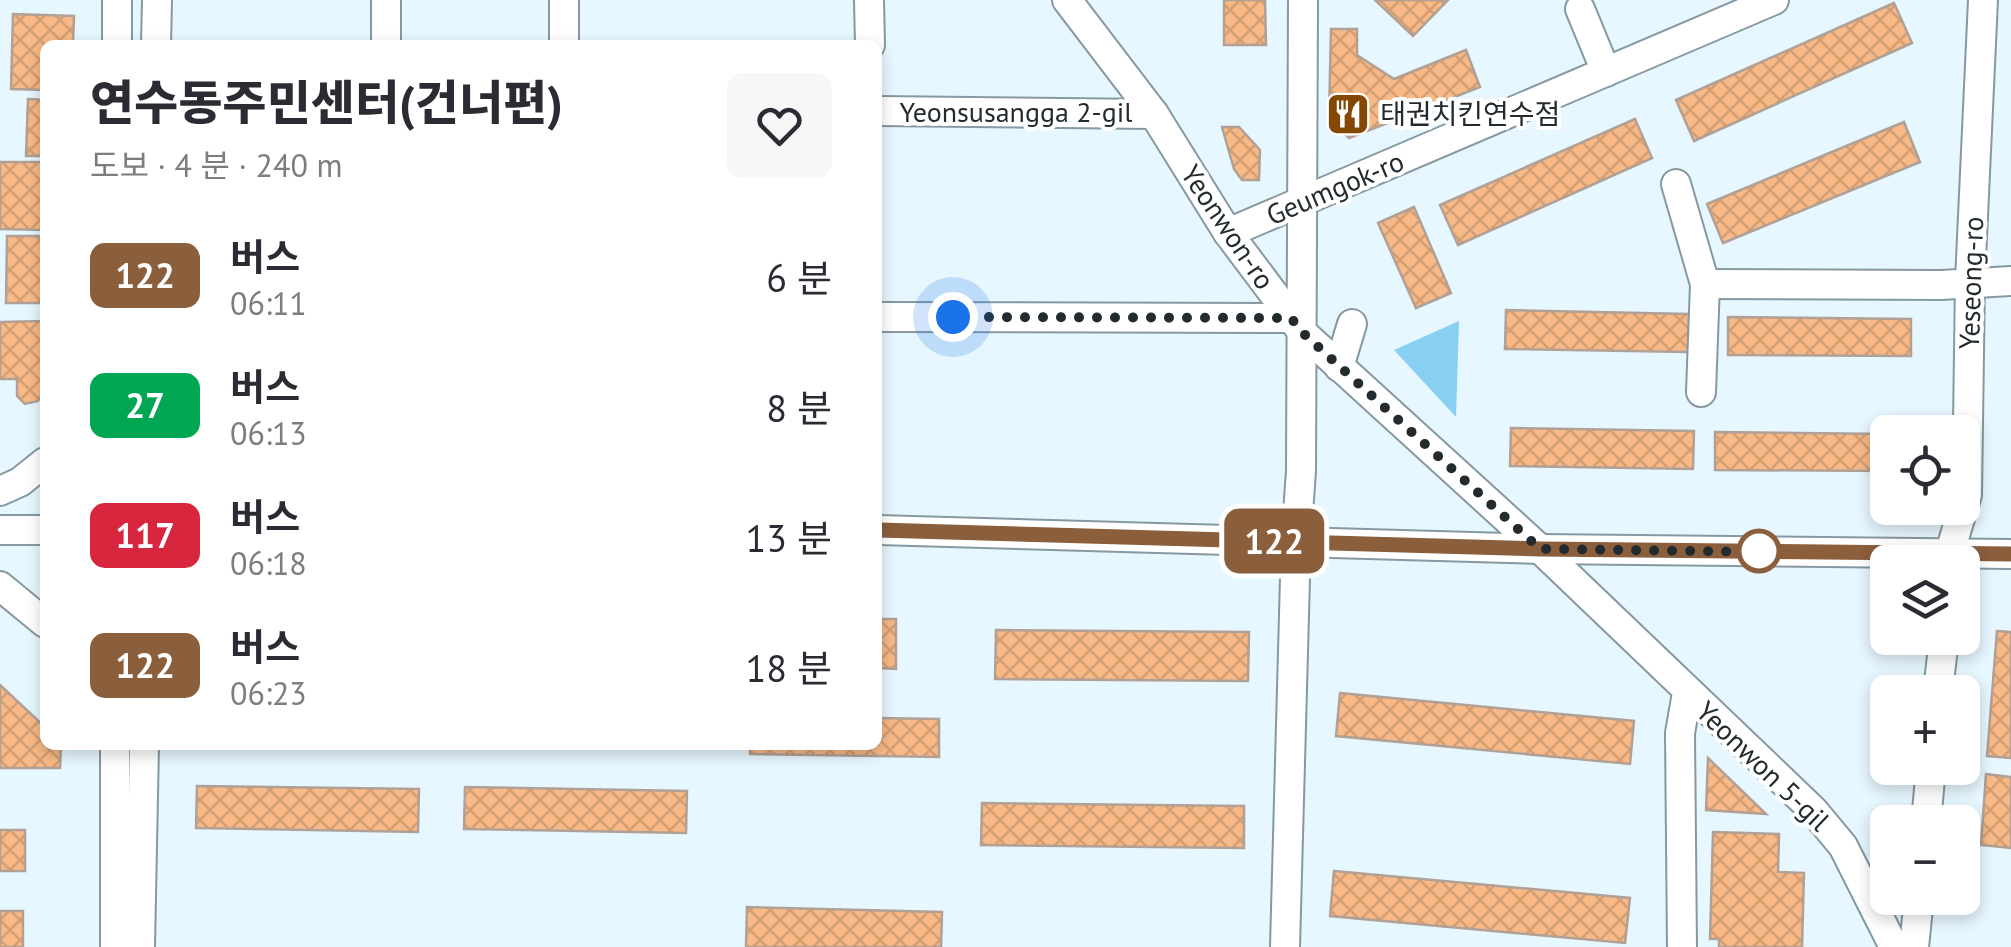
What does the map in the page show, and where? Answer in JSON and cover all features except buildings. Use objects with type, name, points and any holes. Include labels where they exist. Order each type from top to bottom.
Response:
[{"type":"street","points":[[117,0],[117,40]]},
{"type":"street","points":[[156,40],[157,0]]},
{"type":"street","points":[[386,0],[386,40]]},
{"type":"street","points":[[564,0],[564,40]]},
{"type":"street","points":[[870,0],[870,40]]},
{"type":"street","name":"Yeonwon-ro","points":[[1068,0],[1154,114],[1228,233],[1297,326],[1339,367]]},
{"type":"street","points":[[1285,947],[1301,471],[1297,326],[1303,0]]},
{"type":"street","name":"Geumgok-ro","points":[[1228,233],[1774,0]]},
{"type":"street","name":"Yeseong-ro","points":[[1952,545],[1967,494],[1970,281],[1983,0]]},
{"type":"street","points":[[1580,9],[1606,72]]},
{"type":"street","name":"Yeonsusangga 2-gil","points":[[882,111],[1154,114]]},
{"type":"street","points":[[1676,184],[1705,284],[1701,392]]},
{"type":"street","points":[[1705,284],[1941,285],[2011,281]]},
{"type":"street","points":[[882,317],[1297,326]]},
{"type":"street","points":[[1339,367],[1352,324]]},
{"type":"street","name":"Yeonwon 5-gil","points":[[1339,367],[1540,549],[1813,810],[1842,846],[1894,947]]},
{"type":"street","points":[[0,491],[40,466]]},
{"type":"street","points":[[0,530],[40,530]]},
{"type":"street","points":[[882,530],[1870,556]]},
{"type":"street","points":[[1980,556],[2011,554]]},
{"type":"street","points":[[0,586],[40,619]]},
{"type":"street","name":"Yeonwon 5-gil","points":[[1682,947],[1680,733],[1687,692]]},
{"type":"street","points":[[115,947],[116,750]]},
{"type":"street","points":[[140,947],[144,750]]},
{"type":"street","points":[[1914,947],[1917,915]]},
{"type":"shaded area","points":[[1459,321],[1456,417],[1394,350]]},
{"type":"bus line","name":"122","points":[[882,530],[1540,549],[2011,554]]},
{"type":"place","name":"태권치킨연수점","points":[[1348,114]]},
{"type":"route","points":[[953,317],[1291,318],[1540,549],[1763,552],[1759,551]]}]
